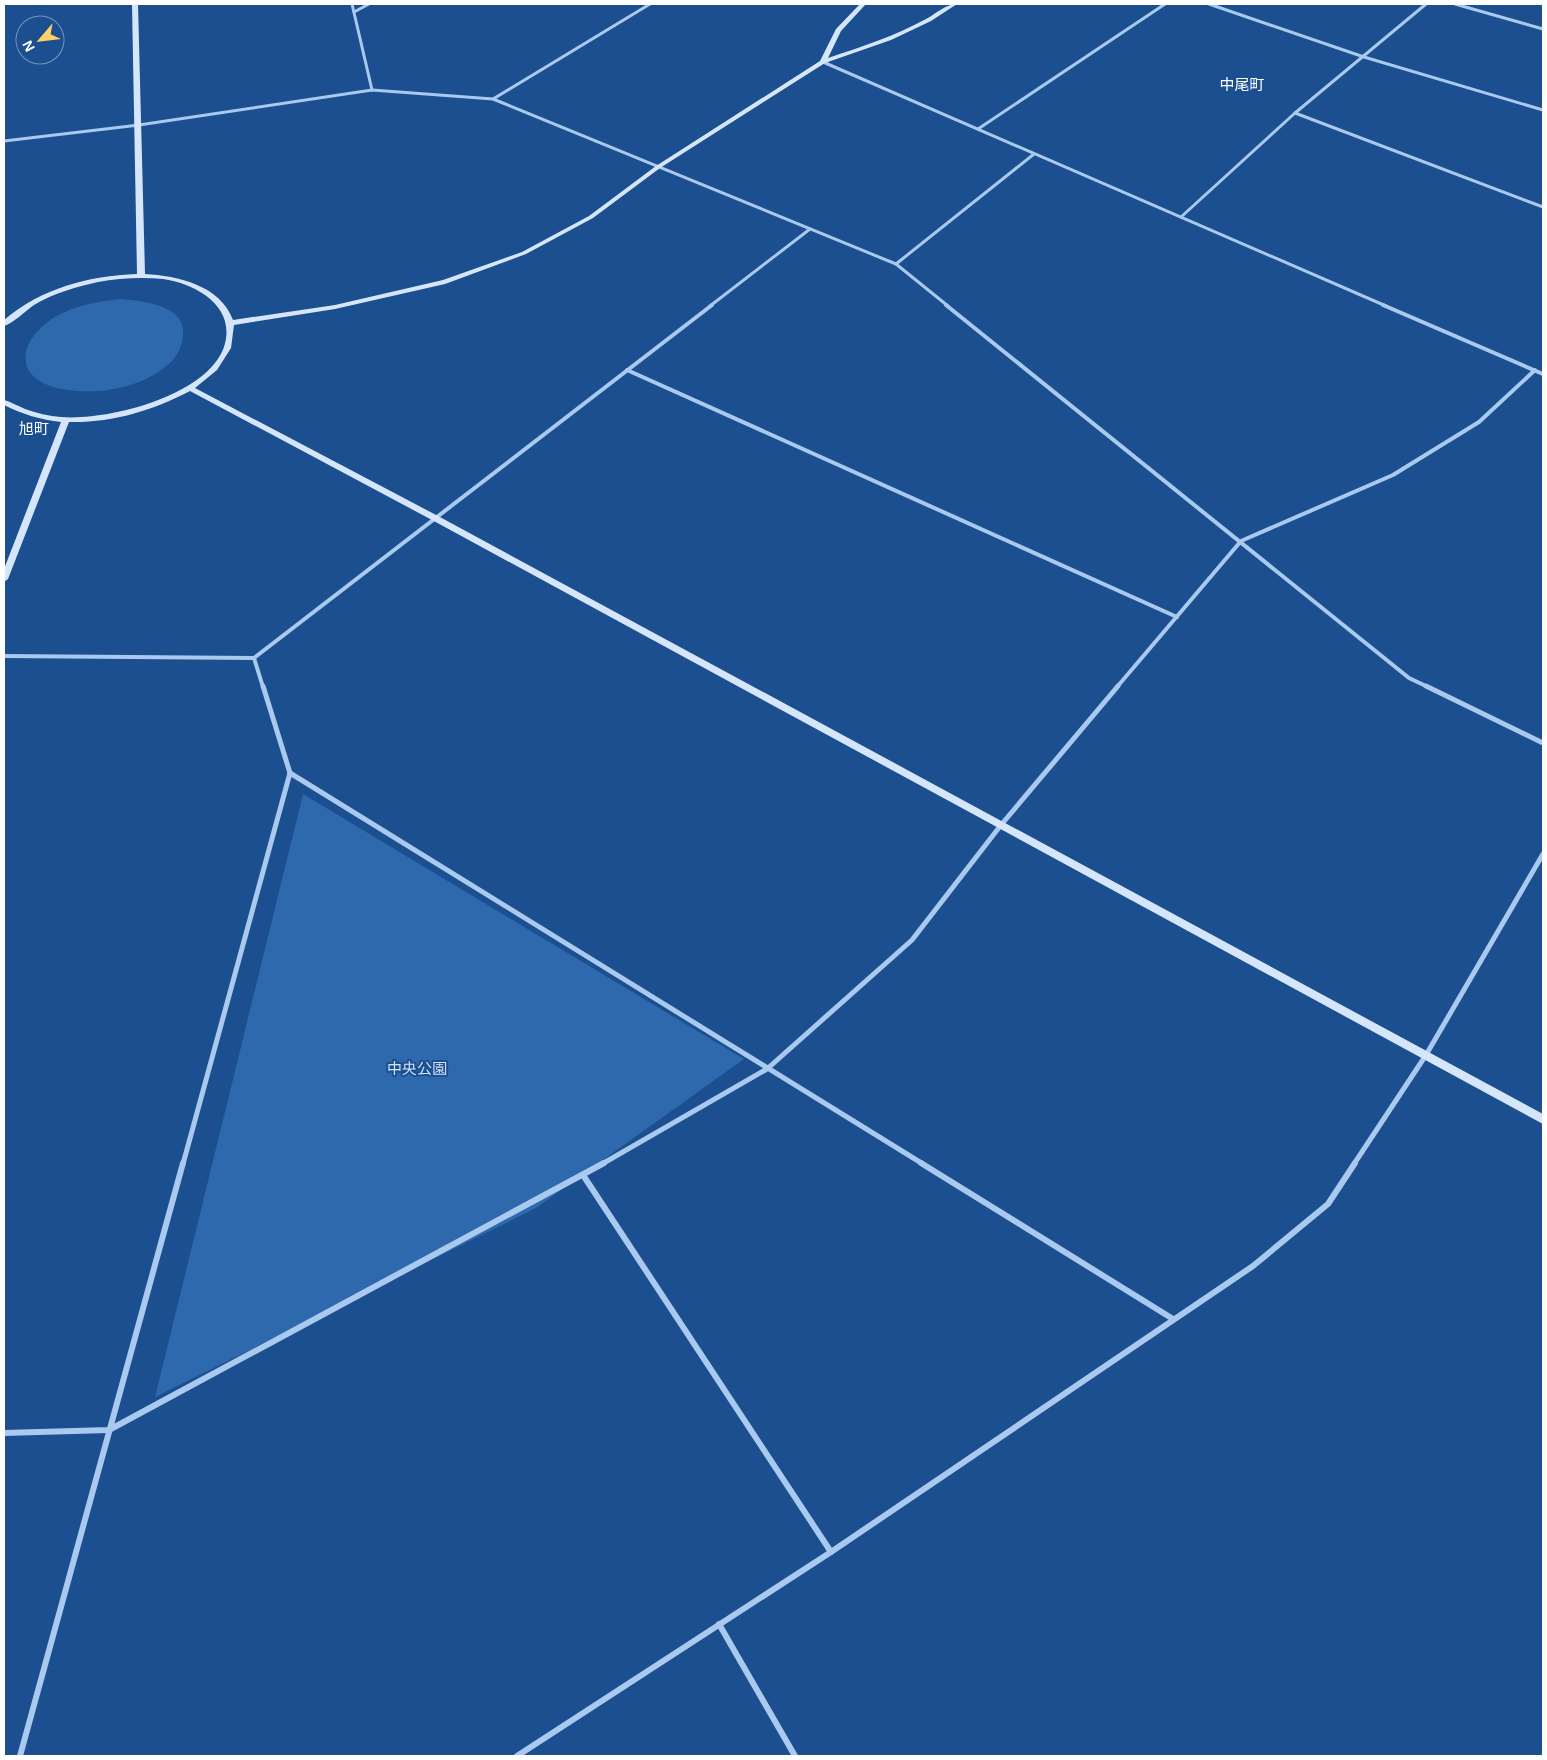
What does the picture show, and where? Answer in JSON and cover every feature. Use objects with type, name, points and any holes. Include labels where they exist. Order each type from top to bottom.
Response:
[{"type":"street","points":[[135,4],[141,276]]},
{"type":"street","points":[[352,4],[372,90]]},
{"type":"street","points":[[354,12],[369,4]]},
{"type":"street","points":[[493,99],[650,4]]},
{"type":"street","points":[[823,62],[838,30],[863,4]]},
{"type":"street","points":[[230,323],[335,307],[445,282],[524,253],[591,218],[658,167],[823,62],[889,39],[929,20],[954,4]]},
{"type":"street","points":[[978,129],[1165,4]]},
{"type":"street","points":[[1209,4],[1364,57],[1543,110]]},
{"type":"street","points":[[1181,217],[1295,113],[1426,4]]},
{"type":"street","points":[[1455,4],[1543,29]]},
{"type":"street","points":[[823,62],[1543,374]]},
{"type":"street","points":[[4,141],[139,124],[372,90],[493,99],[896,264],[1410,678],[1543,743]]},
{"type":"street","points":[[1295,113],[1543,207]]},
{"type":"street","points":[[896,264],[1034,154]]},
{"type":"street","points":[[4,656],[254,658],[810,229]]},
{"type":"street","points":[[4,324],[24,307],[60,290],[100,279],[141,276],[168,279],[191,285],[204,292],[223,307],[230,323],[228,345],[214,368],[190,388],[152,407],[110,418],[66,420],[27,414],[4,402]]},
{"type":"street","points":[[627,370],[1178,617]]},
{"type":"street","points":[[4,1433],[109,1430],[583,1175],[767,1069],[912,940],[1001,825],[1241,541],[1393,475],[1479,422],[1534,370]]},
{"type":"street","points":[[190,388],[435,518],[1543,1119]]},
{"type":"street","points":[[4,579],[66,420]]},
{"type":"street","points":[[20,1756],[290,773],[254,658]]},
{"type":"street","points":[[290,773],[1172,1319]]},
{"type":"street","points":[[517,1756],[831,1552],[1172,1319],[1253,1266],[1328,1204],[1426,1055],[1543,854]]},
{"type":"street","points":[[583,1175],[831,1552]]},
{"type":"street","points":[[719,1624],[795,1756]]},
{"type":"green space","points":[[121,299],[152,303],[171,311],[179,318],[183,326],[181,347],[172,361],[161,370],[135,384],[120,388],[91,391],[76,391],[47,385],[36,379],[29,371],[26,362],[26,352],[30,341],[49,321],[74,308]]},
{"type":"green space","name":"中央公園","points":[[303,794],[744,1059],[536,1208],[155,1397]]},
{"type":"district","name":"中尾町","points":[[1242,85]]},
{"type":"district","name":"旭町","points":[[34,429]]}]
